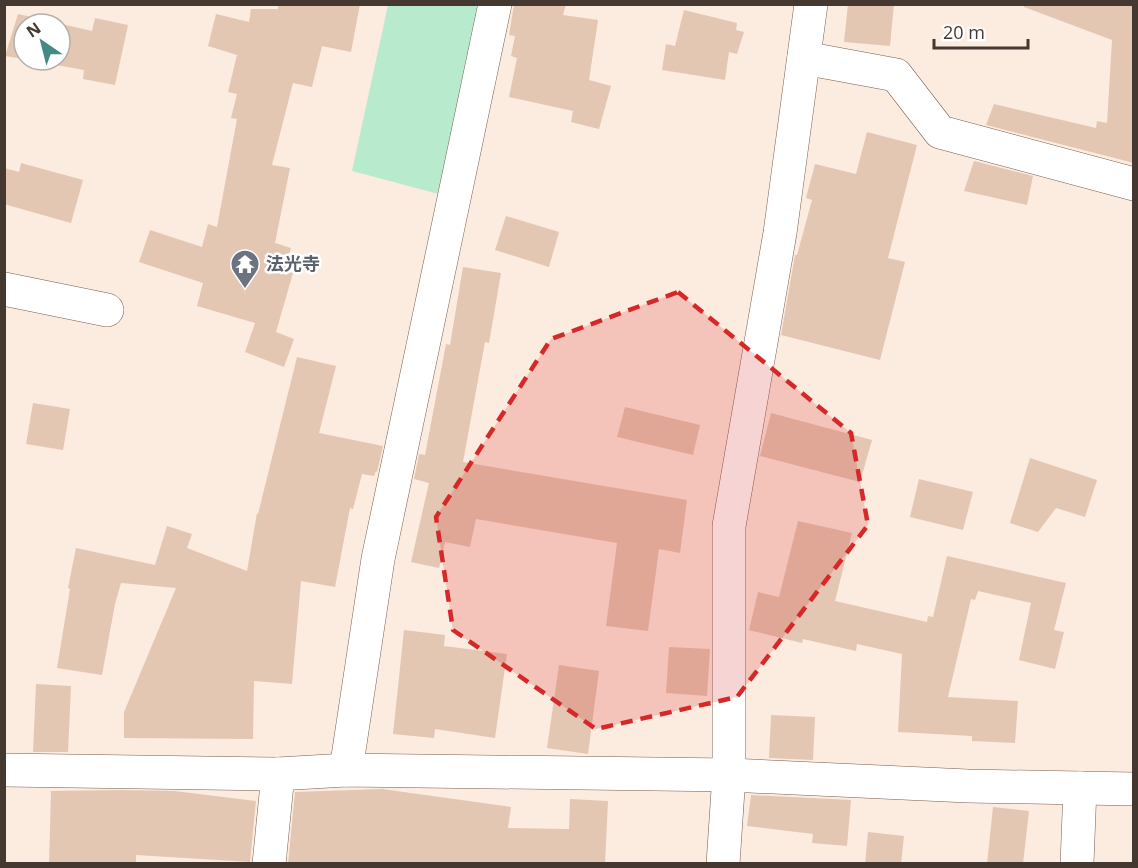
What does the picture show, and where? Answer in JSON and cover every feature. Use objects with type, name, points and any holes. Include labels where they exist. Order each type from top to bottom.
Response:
[{"type":"street","points":[[346,770],[378,559],[495,4]]},
{"type":"street","points":[[723,864],[729,775],[729,526],[780,233],[811,4]]},
{"type":"street","points":[[804,58],[896,75],[940,132],[1134,184]]},
{"type":"street","points":[[4,289],[107,310]]},
{"type":"street","points":[[4,770],[278,774],[346,770],[729,775],[968,786],[1134,789]]},
{"type":"street","points":[[269,864],[278,774]]},
{"type":"street","points":[[1077,864],[1080,788]]},
{"type":"highlighted area","points":[[678,292],[851,433],[868,525],[737,697],[596,729],[453,630],[436,517],[551,339]]},
{"type":"green space","points":[[388,5],[495,5],[446,196],[352,171]]},
{"type":"building","points":[[278,4],[360,4],[351,52],[322,46],[312,87],[293,83],[272,165],[290,168],[275,243],[291,248],[284,271],[293,273],[276,332],[294,339],[284,367],[245,352],[255,323],[197,306],[203,283],[139,262],[150,230],[202,247],[208,224],[217,227],[237,119],[231,118],[237,94],[228,92],[237,55],[208,46],[216,14],[249,22],[251,9],[278,9]]},
{"type":"building","points":[[514,4],[566,4],[563,15],[598,20],[589,80],[611,86],[599,129],[571,122],[573,111],[509,97],[517,58],[511,56],[515,36],[509,35]]},
{"type":"building","points":[[848,4],[894,4],[890,46],[844,42]]},
{"type":"building","points":[[1024,4],[1134,4],[1134,163],[986,125],[994,104],[1096,128],[1097,121],[1107,123],[1112,40],[1024,7]]},
{"type":"building","points":[[684,10],[737,23],[736,30],[744,32],[737,54],[729,52],[725,80],[662,70],[666,44],[675,46]]},
{"type":"building","points":[[95,18],[128,25],[115,85],[83,79],[84,70],[72,68],[72,26],[92,31]]},
{"type":"building","points":[[12,33],[12,57],[5,56]]},
{"type":"building","points":[[867,132],[917,145],[888,258],[905,262],[880,360],[781,335],[795,255],[797,255],[812,200],[806,198],[815,164],[856,174]]},
{"type":"building","points":[[974,161],[1033,176],[1027,205],[964,191]]},
{"type":"building","points":[[21,163],[83,180],[71,223],[4,204],[4,168],[19,172]]},
{"type":"building","points":[[506,216],[559,232],[549,267],[495,250]]},
{"type":"building","points":[[463,267],[501,273],[489,343],[485,342],[463,462],[687,500],[680,553],[659,549],[648,631],[606,626],[617,543],[476,519],[470,547],[445,542],[439,568],[411,562],[429,483],[414,479],[419,454],[425,455],[446,344],[450,345]]},
{"type":"building","points":[[297,357],[336,366],[319,433],[383,446],[377,472],[374,476],[362,474],[353,509],[350,508],[335,587],[301,581],[292,684],[254,681],[253,739],[124,738],[124,712],[176,588],[121,583],[102,675],[57,668],[76,548],[155,565],[167,526],[192,534],[187,548],[247,571],[257,513]]},
{"type":"building","points":[[33,403],[70,409],[63,450],[26,444]]},
{"type":"building","points":[[625,407],[700,425],[693,455],[617,437]]},
{"type":"building","points":[[771,413],[872,440],[860,482],[760,456]]},
{"type":"building","points":[[1030,458],[1097,480],[1085,517],[1056,508],[1038,532],[1010,523]]},
{"type":"building","points":[[919,479],[973,492],[963,530],[910,517]]},
{"type":"building","points":[[798,521],[852,533],[835,601],[927,622],[928,616],[933,617],[947,556],[1066,583],[1054,630],[1064,632],[1055,669],[1019,660],[1031,603],[978,591],[975,600],[971,599],[948,697],[1018,701],[1015,743],[972,741],[972,736],[898,732],[902,654],[857,644],[856,651],[803,639],[802,643],[749,630],[758,592],[779,597]]},
{"type":"building","points":[[404,630],[445,635],[444,646],[507,654],[495,738],[435,729],[434,738],[393,734]]},
{"type":"building","points":[[669,647],[710,649],[707,696],[666,693]]},
{"type":"building","points":[[559,665],[599,671],[588,754],[547,748]]},
{"type":"building","points":[[36,684],[71,686],[68,752],[33,752]]},
{"type":"building","points":[[771,715],[815,717],[813,760],[769,758]]},
{"type":"building","points":[[382,789],[511,807],[508,828],[569,829],[570,799],[608,801],[605,864],[288,864],[295,792]]},
{"type":"building","points":[[51,791],[174,791],[256,801],[250,862],[136,855],[136,864],[49,864]]},
{"type":"building","points":[[751,795],[851,800],[847,846],[812,843],[813,834],[747,826]]},
{"type":"building","points":[[993,807],[1029,811],[1023,864],[987,864]]},
{"type":"building","points":[[868,832],[904,836],[901,864],[865,864]]},
{"type":"place","name":"法光寺","points":[[245,290]]}]
